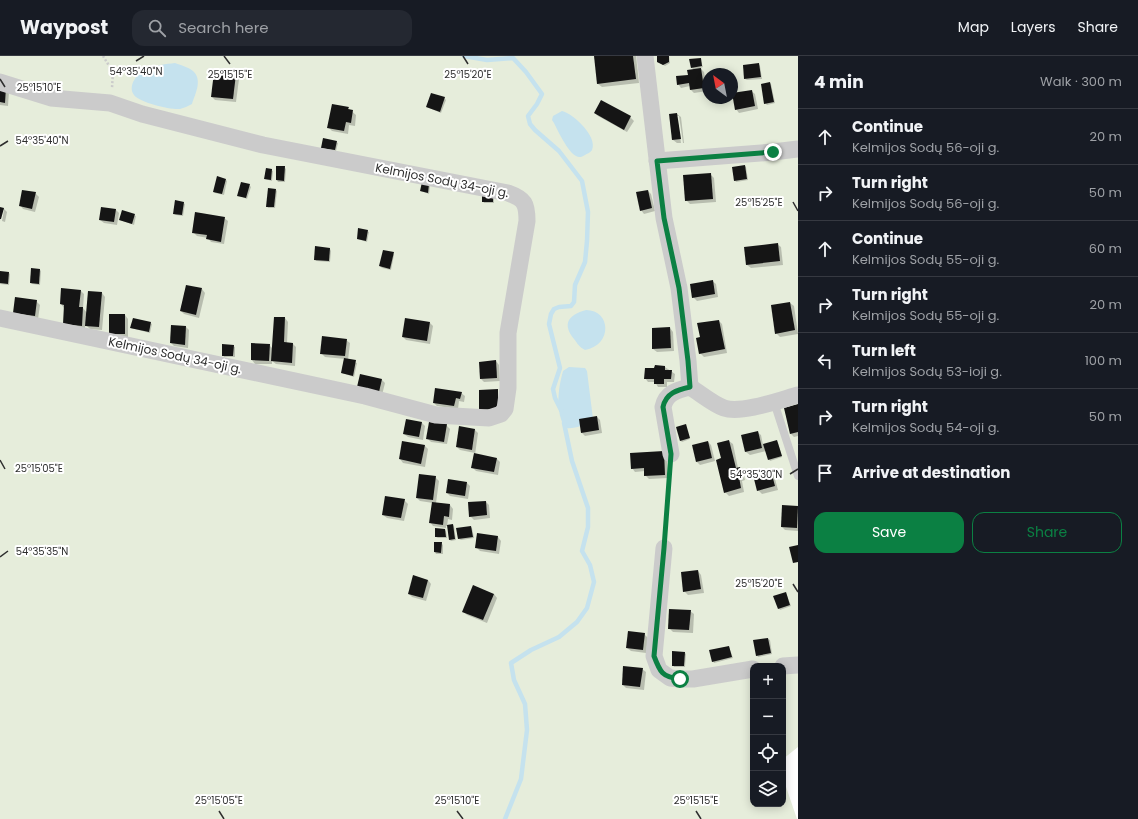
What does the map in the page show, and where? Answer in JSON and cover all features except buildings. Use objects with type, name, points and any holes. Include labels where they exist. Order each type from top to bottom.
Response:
[{"type":"street","points":[[645,56],[664,218],[679,288],[690,387]]},
{"type":"street","name":"Kelmijos Sodų 34-oji g.","points":[[0,82],[51,98],[110,102],[142,114],[263,145],[508,193],[518,196],[523,201],[527,210],[527,221],[508,334],[508,388],[506,409],[501,414],[489,418],[436,415],[365,396],[0,318]]},
{"type":"street","points":[[657,161],[798,149]]},
{"type":"street","points":[[671,454],[663,407],[664,401],[675,390],[690,387],[724,408],[731,409],[742,409],[798,395]]},
{"type":"street","points":[[664,548],[654,656],[659,670],[670,678],[680,679],[750,668]]},
{"type":"street","points":[[786,666],[798,665]]},
{"type":"lane","points":[[774,402],[798,476]]},
{"type":"path","points":[[103,56],[114,72],[110,102]]},
{"type":"path","points":[[664,548],[671,454]]},
{"type":"green space","points":[[0,56],[798,56],[798,747],[786,757],[786,663],[750,663],[750,807],[786,807],[786,787],[797,819],[0,819]]},
{"type":"water","points":[[175,63],[189,68],[196,75],[198,83],[192,104],[180,109],[170,108],[142,101],[134,95],[132,87],[137,76],[154,67]]},
{"type":"water","points":[[562,111],[578,121],[592,139],[592,150],[589,153],[577,157],[573,154],[564,141],[552,120],[553,116]]},
{"type":"water","points":[[586,310],[594,312],[600,316],[604,321],[605,328],[604,335],[600,342],[594,347],[585,350],[581,348],[570,334],[568,325],[571,317]]},
{"type":"water","points":[[569,367],[585,368],[587,371],[593,419],[580,426],[565,428],[560,414],[558,400],[563,371]]},
{"type":"waterway","points":[[464,56],[487,60],[513,58],[526,72],[542,94],[528,116],[530,124],[559,151],[582,181],[588,212],[585,262],[575,285],[574,302],[571,306],[554,309],[551,314],[549,324],[560,368],[553,389],[555,398],[561,410]]},
{"type":"waterway","points":[[505,819],[521,779],[527,730],[525,704],[514,680],[511,663],[531,650],[559,637],[577,622],[587,608],[594,582],[590,565],[582,551],[588,527],[588,508],[572,461],[564,423]]},
{"type":"route","points":[[680,679],[670,678],[659,670],[654,656],[671,454],[663,407],[664,401],[675,390],[690,387],[679,288],[664,218],[657,161],[773,152]]}]
